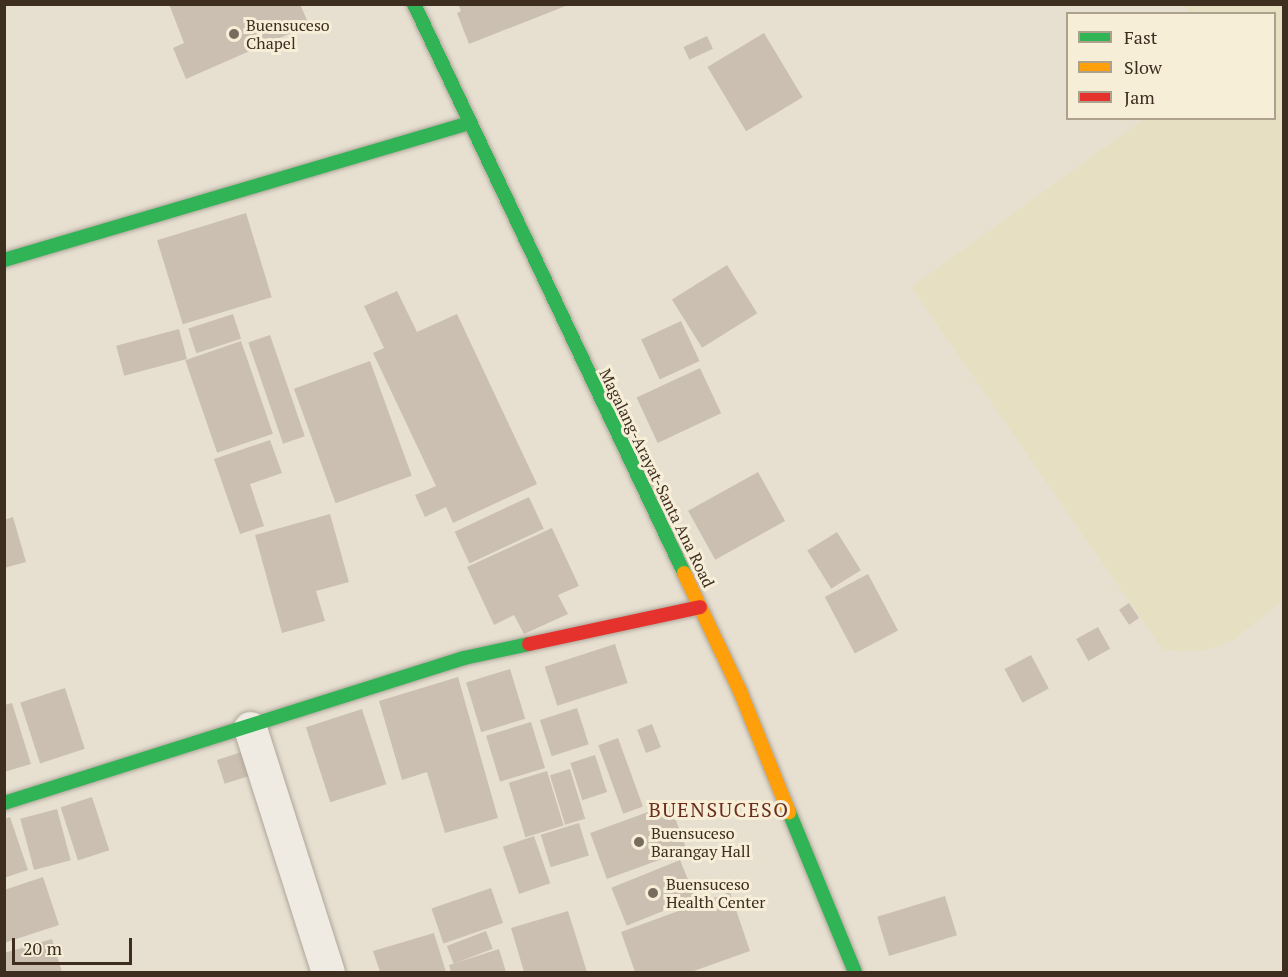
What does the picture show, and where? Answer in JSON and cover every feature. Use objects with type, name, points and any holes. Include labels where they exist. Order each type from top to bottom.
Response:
[{"type":"street","name":"Magalang-Arayat-Santa Ana Road","points":[[414,4],[468,123],[740,691],[851,972]]},
{"type":"street","points":[[4,260],[468,123]]},
{"type":"street","points":[[4,803],[250,728],[464,658],[700,607]]},
{"type":"street","points":[[250,728],[328,972]]},
{"type":"shaded area","points":[[1184,5],[1283,5],[1284,600],[1233,640],[1206,650],[1182,652],[1162,649],[911,287],[1143,120],[1276,120],[1276,12],[1189,12]]},
{"type":"building","name":"Buensuceso Chapel","points":[[169,4],[300,4],[309,25],[186,79],[173,48],[184,43]]},
{"type":"building","points":[[458,4],[568,5],[469,44],[457,13],[461,11]]},
{"type":"building","points":[[764,33],[803,97],[746,131],[707,67]]},
{"type":"building","points":[[707,36],[713,49],[689,60],[683,47]]},
{"type":"building","points":[[246,213],[272,297],[183,324],[157,240]]},
{"type":"building","points":[[727,265],[757,313],[702,348],[672,299]]},
{"type":"building","points":[[397,291],[417,332],[457,314],[537,484],[453,523],[446,507],[425,517],[415,495],[436,486],[373,353],[384,348],[364,306]]},
{"type":"building","points":[[233,314],[241,339],[196,353],[188,329]]},
{"type":"building","points":[[681,321],[700,361],[660,379],[641,340]]},
{"type":"building","points":[[179,329],[187,359],[124,376],[116,346]]},
{"type":"building","points":[[270,335],[305,436],[283,444],[248,342]]},
{"type":"building","points":[[241,341],[273,434],[217,453],[185,360]]},
{"type":"building","points":[[370,361],[412,476],[336,503],[294,389]]},
{"type":"building","points":[[700,368],[721,413],[658,443],[637,398]]},
{"type":"building","points":[[270,440],[282,473],[250,484],[264,526],[240,534],[214,459]]},
{"type":"building","points":[[758,472],[785,521],[715,560],[688,511]]},
{"type":"building","points":[[529,497],[544,529],[469,563],[455,532]]},
{"type":"building","points":[[330,514],[349,582],[316,591],[325,621],[282,633],[255,535]]},
{"type":"building","points":[[13,517],[26,562],[4,568],[4,520]]},
{"type":"building","points":[[552,528],[579,586],[558,595],[568,614],[524,634],[514,615],[494,625],[467,567]]},
{"type":"building","points":[[837,532],[861,570],[831,589],[807,551]]},
{"type":"building","points":[[868,574],[898,631],[855,654],[825,597]]},
{"type":"building","points":[[1129,603],[1139,618],[1129,625],[1119,610]]},
{"type":"building","points":[[1098,627],[1110,649],[1088,661],[1076,639]]},
{"type":"building","points":[[615,644],[628,683],[557,706],[545,667]]},
{"type":"building","points":[[1031,655],[1049,689],[1022,703],[1005,669]]},
{"type":"building","points":[[510,669],[525,719],[481,732],[466,682]]},
{"type":"building","points":[[458,677],[498,818],[445,833],[427,772],[402,780],[379,701]]},
{"type":"building","points":[[65,688],[85,749],[40,763],[20,703]]},
{"type":"building","points":[[12,703],[31,764],[4,772],[4,705]]},
{"type":"building","points":[[577,708],[589,744],[552,756],[540,720]]},
{"type":"building","points":[[362,709],[386,784],[330,802],[306,727]]},
{"type":"building","points":[[531,722],[545,768],[500,782],[486,736]]},
{"type":"building","points":[[652,724],[661,747],[646,753],[637,730]]},
{"type":"building","points":[[618,738],[643,807],[623,814],[598,745]]},
{"type":"building","points":[[254,748],[262,772],[225,784],[217,760]]},
{"type":"building","points":[[595,755],[607,792],[582,800],[570,763]]},
{"type":"building","points":[[570,769],[585,819],[565,825],[550,775]]},
{"type":"building","points":[[547,771],[564,826],[525,837],[509,783]]},
{"type":"building","points":[[92,797],[109,850],[78,860],[61,807]]},
{"type":"building","name":"Buensuceso Barangay Hall","points":[[670,804],[687,850],[607,879],[590,833]]},
{"type":"building","points":[[57,809],[71,860],[34,870],[20,819]]},
{"type":"building","points":[[10,817],[28,870],[4,878],[4,819]]},
{"type":"building","points":[[579,823],[589,856],[551,867],[541,835]]},
{"type":"building","points":[[534,836],[550,883],[519,894],[503,847]]},
{"type":"building","name":"Buensuceso Health Center","points":[[680,860],[695,898],[627,926],[611,888]]},
{"type":"building","points":[[43,877],[59,925],[4,943],[4,890]]},
{"type":"building","points":[[491,888],[503,923],[443,943],[431,909]]},
{"type":"building","points":[[730,892],[750,951],[691,972],[635,972],[621,932]]},
{"type":"building","points":[[945,896],[957,935],[889,956],[877,917]]},
{"type":"building","points":[[568,911],[587,972],[524,972],[511,928]]},
{"type":"building","points":[[486,931],[493,949],[454,964],[447,946]]},
{"type":"building","points":[[434,933],[446,972],[380,972],[373,951]]},
{"type":"building","points":[[52,939],[62,972],[4,972],[4,953]]},
{"type":"building","points":[[499,949],[506,972],[451,972],[449,965]]},
{"type":"traffic: fast","points":[[414,4],[684,573]]},
{"type":"traffic: fast","points":[[4,260],[468,123]]},
{"type":"traffic: fast","points":[[4,803],[464,658],[529,644]]},
{"type":"traffic: fast","points":[[789,812],[855,972]]},
{"type":"traffic: slow","points":[[684,573],[740,691],[789,812]]},
{"type":"traffic: jam","points":[[529,644],[700,607]]},
{"type":"place","name":"Buensuceso Chapel","points":[[234,34]]},
{"type":"place","name":"Buensuceso Barangay Hall","points":[[639,842]]},
{"type":"place","name":"Buensuceso Health Center","points":[[653,893]]},
{"type":"district","name":"BUENSUCESO","points":[[719,809]]}]
